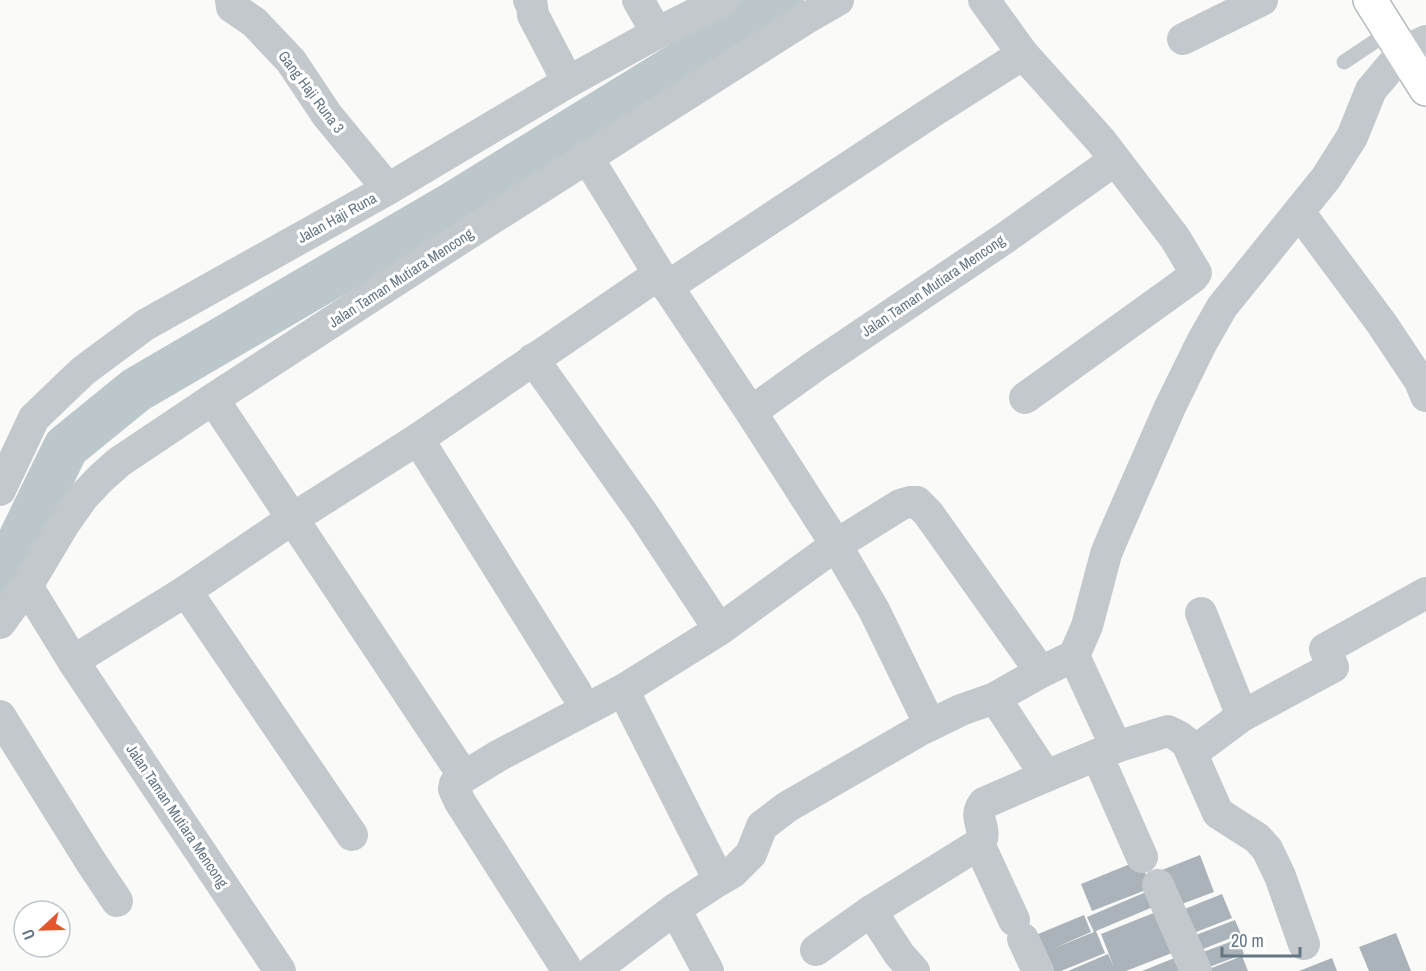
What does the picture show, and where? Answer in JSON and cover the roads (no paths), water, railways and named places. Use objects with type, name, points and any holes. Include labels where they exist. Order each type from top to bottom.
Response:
[{"type":"main road","points":[[1370,0],[1406,42],[1426,89]]},
{"type":"street","name":"Gang Haji Runa 3","points":[[231,0],[232,7],[254,22],[291,61],[327,115],[388,189]]},
{"type":"street","points":[[529,0],[533,15],[568,82]]},
{"type":"street","points":[[638,0],[657,33]]},
{"type":"street","name":"Jalan Haji Runa","points":[[0,490],[34,418],[83,371],[145,325],[388,189],[568,82],[723,0]]},
{"type":"street","name":"Jalan Taman Mutiara Mencong","points":[[0,623],[27,586],[83,497],[101,478],[143,446],[588,157],[838,0]]},
{"type":"street","points":[[984,0],[1023,54],[1101,141],[1175,238],[1196,275],[1025,398]]},
{"type":"street","points":[[1183,39],[1262,0]]},
{"type":"street","points":[[593,971],[675,909],[733,872],[751,854],[762,826],[787,807],[930,725],[961,710],[995,698],[1074,656],[1087,626],[1106,554],[1170,407],[1197,352],[1222,307],[1326,178],[1352,137],[1371,90],[1406,42]]},
{"type":"street","points":[[73,661],[186,591],[292,519],[418,439],[533,359],[663,281],[1023,54]]},
{"type":"street","points":[[588,157],[663,281],[832,538],[874,610],[930,725]]},
{"type":"street","name":"Jalan Taman Mutiara Mencong","points":[[751,412],[1115,160]]},
{"type":"street","points":[[1299,212],[1382,324],[1420,381],[1426,396]]},
{"type":"street","points":[[533,359],[643,514],[711,617]]},
{"type":"street","points":[[213,399],[457,766]]},
{"type":"street","points":[[418,439],[576,692]]},
{"type":"street","points":[[568,971],[460,802],[454,789],[455,784],[498,756],[623,690],[719,630],[832,538],[900,505],[917,502],[928,513],[1041,672]]},
{"type":"street","name":"Jalan Taman Mutiara Mencong","points":[[27,586],[73,661],[280,971]]},
{"type":"street","points":[[186,591],[352,835]]},
{"type":"street","points":[[1192,753],[1242,716],[1333,667],[1325,649],[1426,593]]},
{"type":"street","points":[[1201,613],[1242,716]]},
{"type":"street","points":[[1074,656],[1142,857]]},
{"type":"street","points":[[623,690],[719,880]]},
{"type":"street","points":[[995,698],[1046,776]]},
{"type":"street","points":[[0,716],[117,902]]},
{"type":"street","points":[[816,950],[870,911],[980,844],[983,834],[979,814],[984,803],[1107,751],[1168,731],[1187,743],[1218,813],[1257,838],[1267,849],[1280,876],[1304,944]]},
{"type":"street","points":[[980,844],[1038,971]]},
{"type":"street","points":[[1158,885],[1196,971]]},
{"type":"street","points":[[675,909],[708,971]]},
{"type":"street","points":[[870,911],[899,954],[914,971]]},
{"type":"lane","points":[[1344,62],[1406,42]]},
{"type":"waterway","points":[[0,582],[66,447],[136,390],[454,204],[738,29],[781,0]]}]
